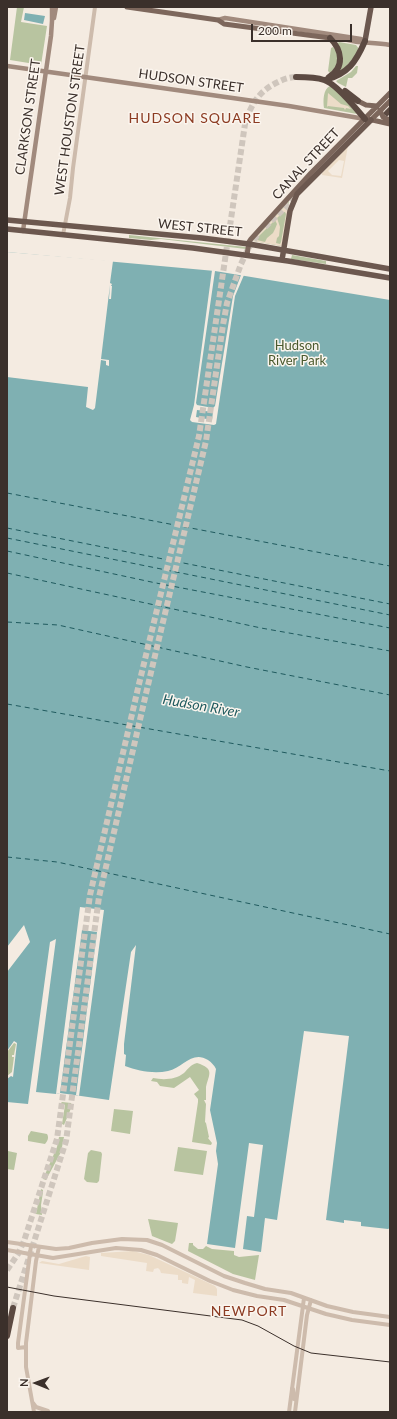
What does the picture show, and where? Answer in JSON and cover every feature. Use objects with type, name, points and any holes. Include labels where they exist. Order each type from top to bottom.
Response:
[{"type":"highway","points":[[327,81],[336,77],[347,69],[358,57],[365,42],[371,7]]},
{"type":"highway","points":[[327,81],[336,72],[340,61],[338,50],[330,38]]},
{"type":"highway","points":[[296,76],[327,81],[341,88],[358,101]]},
{"type":"highway","points":[[327,81],[343,94],[368,119]]},
{"type":"highway","name":"CANAL STREET","points":[[282,260],[290,210],[297,194],[368,119]]},
{"type":"highway","name":"WEST STREET","points":[[7,220],[189,236],[249,244],[390,269]]},
{"type":"highway","name":"WEST STREET","points":[[7,229],[162,244],[282,260],[390,278]]},
{"type":"highway","points":[[7,1336],[13,1308]]},
{"type":"main road","name":"CLARKSON STREET","points":[[23,231],[46,72],[52,21],[52,7]]},
{"type":"main road","points":[[52,21],[56,7]]},
{"type":"main road","points":[[127,7],[218,20],[225,18],[264,23],[361,39],[365,42]]},
{"type":"main road","points":[[218,20],[224,24],[390,45]]},
{"type":"main road","name":"HUDSON STREET","points":[[7,66],[289,106],[390,124]]},
{"type":"main road","name":"CANAL STREET","points":[[247,255],[250,240],[294,191],[379,108],[390,93]]},
{"type":"main road","points":[[358,101],[366,105],[379,108],[383,116],[390,120]]},
{"type":"main road","name":"CANAL STREET","points":[[379,108],[390,101]]},
{"type":"main road","name":"HUDSON STREET","points":[[368,119],[390,120]]},
{"type":"street","name":"WEST HOUSTON STREET","points":[[63,235],[95,7]]},
{"type":"street","points":[[7,1242],[64,1249],[122,1239],[147,1240],[162,1245],[224,1276],[241,1282],[265,1289],[291,1293],[327,1306],[390,1317]]},
{"type":"street","points":[[26,1348],[18,1348],[19,1330],[31,1246]]},
{"type":"street","points":[[34,1412],[26,1367],[26,1348],[39,1247]]},
{"type":"street","points":[[7,1250],[37,1256],[59,1258],[116,1248],[141,1250],[157,1255],[210,1281],[233,1290],[284,1300],[326,1314],[352,1320],[390,1325]]},
{"type":"street","points":[[289,1412],[304,1298]]},
{"type":"street","points":[[295,1412],[310,1300]]},
{"type":"street","points":[[292,1388],[294,1399],[296,1400]]},
{"type":"street","points":[[32,1401],[36,1407],[48,1411],[42,1412]]},
{"type":"green space","points":[[17,7],[24,7],[21,22],[47,26],[41,65],[10,60]]},
{"type":"green space","points":[[339,42],[356,45],[359,49],[356,55],[342,71],[337,71]]},
{"type":"green space","points":[[333,47],[337,51],[338,64],[330,73],[328,71],[331,48]]},
{"type":"green space","points":[[356,66],[358,66],[357,73],[352,78],[348,78],[346,87],[336,81],[351,72]]},
{"type":"green space","points":[[330,86],[335,88],[357,114],[324,108],[325,92]]},
{"type":"green space","points":[[289,201],[281,246],[253,241]]},
{"type":"green space","points":[[129,235],[246,247],[246,249],[161,239],[151,240],[129,238]]},
{"type":"green space","points":[[292,255],[326,261],[326,264],[291,259]]},
{"type":"green space","points":[[14,1043],[16,1044],[14,1055],[12,1055],[12,1057],[14,1057],[12,1072],[7,1076],[7,1052]]},
{"type":"green space","points":[[197,1063],[203,1065],[209,1070],[206,1087],[206,1100],[204,1100],[206,1104],[205,1122],[208,1138],[212,1143],[211,1145],[192,1142],[198,1102],[198,1099],[194,1094],[199,1090],[190,1077],[174,1088],[160,1086],[157,1082],[151,1081],[153,1078],[165,1079],[177,1077]]},
{"type":"green space","points":[[62,1102],[71,1103],[72,1106],[64,1125],[62,1124],[65,1105],[60,1104]]},
{"type":"green space","points":[[114,1109],[133,1111],[130,1134],[111,1131]]},
{"type":"green space","points":[[31,1131],[47,1134],[48,1138],[46,1143],[28,1141],[28,1136]]},
{"type":"green space","points":[[59,1137],[64,1137],[61,1152],[46,1180],[43,1179],[57,1147]]},
{"type":"green space","points":[[178,1147],[207,1151],[203,1175],[174,1171]]},
{"type":"green space","points":[[91,1150],[101,1152],[102,1154],[99,1181],[97,1183],[87,1182],[84,1179],[88,1153]]},
{"type":"green space","points":[[8,1151],[17,1153],[14,1170],[7,1169]]},
{"type":"green space","points":[[41,1189],[43,1190],[41,1205],[42,1215],[36,1214]]},
{"type":"green space","points":[[148,1219],[178,1223],[175,1241],[172,1244],[152,1236]]},
{"type":"green space","points":[[189,1243],[193,1243],[193,1245],[198,1249],[203,1249],[206,1246],[212,1249],[234,1251],[234,1255],[239,1257],[259,1255],[255,1280],[233,1274],[188,1251]]},
{"type":"shaded area","points":[[328,93],[341,104],[348,106],[351,109],[346,108],[345,110],[344,108],[327,107]]},
{"type":"shaded area","points":[[348,146],[342,178],[322,175],[322,173]],"holes":[[[339,160],[344,161],[341,176],[332,175],[328,171]]]},
{"type":"shaded area","points":[[286,205],[288,206],[282,246],[253,241]],"holes":[[[283,212],[286,214],[280,244],[276,243],[279,236],[280,227],[277,218]],[[275,220],[277,224],[275,229],[265,242],[257,240],[257,238]]]},
{"type":"shaded area","points":[[133,1251],[149,1255],[215,1286],[217,1289],[217,1296],[193,1293],[195,1280],[189,1277],[188,1284],[182,1283],[182,1280],[178,1280],[178,1275],[161,1273],[158,1268],[154,1269],[153,1272],[146,1271],[147,1263],[101,1256],[101,1253]]},
{"type":"shaded area","points":[[86,1256],[90,1257],[89,1270],[39,1263],[42,1261],[59,1264]]},
{"type":"water","points":[[25,13],[45,16],[43,24],[24,20]]},
{"type":"water","name":"Hudson River","points":[[7,252],[215,271],[390,300],[390,1228],[388,1229],[361,1226],[361,1222],[344,1220],[344,1223],[326,1220],[349,1036],[304,1031],[277,1220],[265,1218],[261,1252],[243,1249],[247,1216],[254,1217],[263,1145],[249,1143],[235,1248],[207,1244],[218,1164],[216,1151],[217,1143],[210,1110],[216,1069],[213,1064],[202,1057],[192,1058],[178,1067],[163,1072],[146,1072],[125,1066],[126,1055],[124,1054],[124,1044],[136,945],[131,952],[109,1100],[60,1093],[36,1092],[56,939],[50,942],[28,1104],[7,1102],[7,1079],[11,1076],[13,1077],[17,1043],[14,1041],[7,1051],[7,972],[30,942],[24,925],[7,947]]},
{"type":"pier","points":[[7,252],[113,261],[110,283],[112,284],[111,299],[109,299],[110,285],[101,359],[109,360],[109,366],[106,365],[106,361],[101,360],[95,408],[93,410],[86,407],[88,387],[7,377]]},
{"type":"pier","points":[[212,270],[215,271],[196,403],[197,405],[213,408],[215,406],[233,296],[241,275],[244,275],[235,296],[216,424],[192,422],[190,420],[194,405]],"holes":[[[197,410],[213,412],[212,420],[196,417]]]},
{"type":"pier","points":[[80,907],[104,910],[79,1096],[76,1095],[97,932],[82,930],[60,1093],[56,1094]]},
{"type":"ferry route","points":[[7,493],[390,566]]},
{"type":"ferry route","points":[[7,528],[390,604]]},
{"type":"ferry route","points":[[7,538],[390,615]]},
{"type":"ferry route","points":[[7,551],[156,583],[390,628]]},
{"type":"ferry route","points":[[7,573],[261,628],[390,651]]},
{"type":"ferry route","points":[[7,622],[58,625],[247,667],[390,695]]},
{"type":"ferry route","points":[[7,704],[390,771]]},
{"type":"ferry route","points":[[7,857],[57,862],[390,934]]},
{"type":"tunnel","points":[[7,1270],[18,1254],[24,1241],[57,1139],[90,895],[199,436],[245,124],[253,104],[261,94],[278,82],[287,78],[296,77]]},
{"type":"tunnel","points":[[265,227],[297,196]]},
{"type":"tunnel","points":[[13,1308],[66,1141],[99,897],[206,441],[227,303],[241,264],[248,249],[258,234]]},
{"type":"tram line","points":[[7,1287],[54,1296],[242,1320],[258,1326],[294,1346],[311,1353],[390,1362]]},
{"type":"district","name":"HUDSON SQUARE","points":[[195,118]]},
{"type":"district","name":"NEWPORT","points":[[249,1311]]},
{"type":"park label","name":"Hudson River Park","points":[[297,354]]}]
